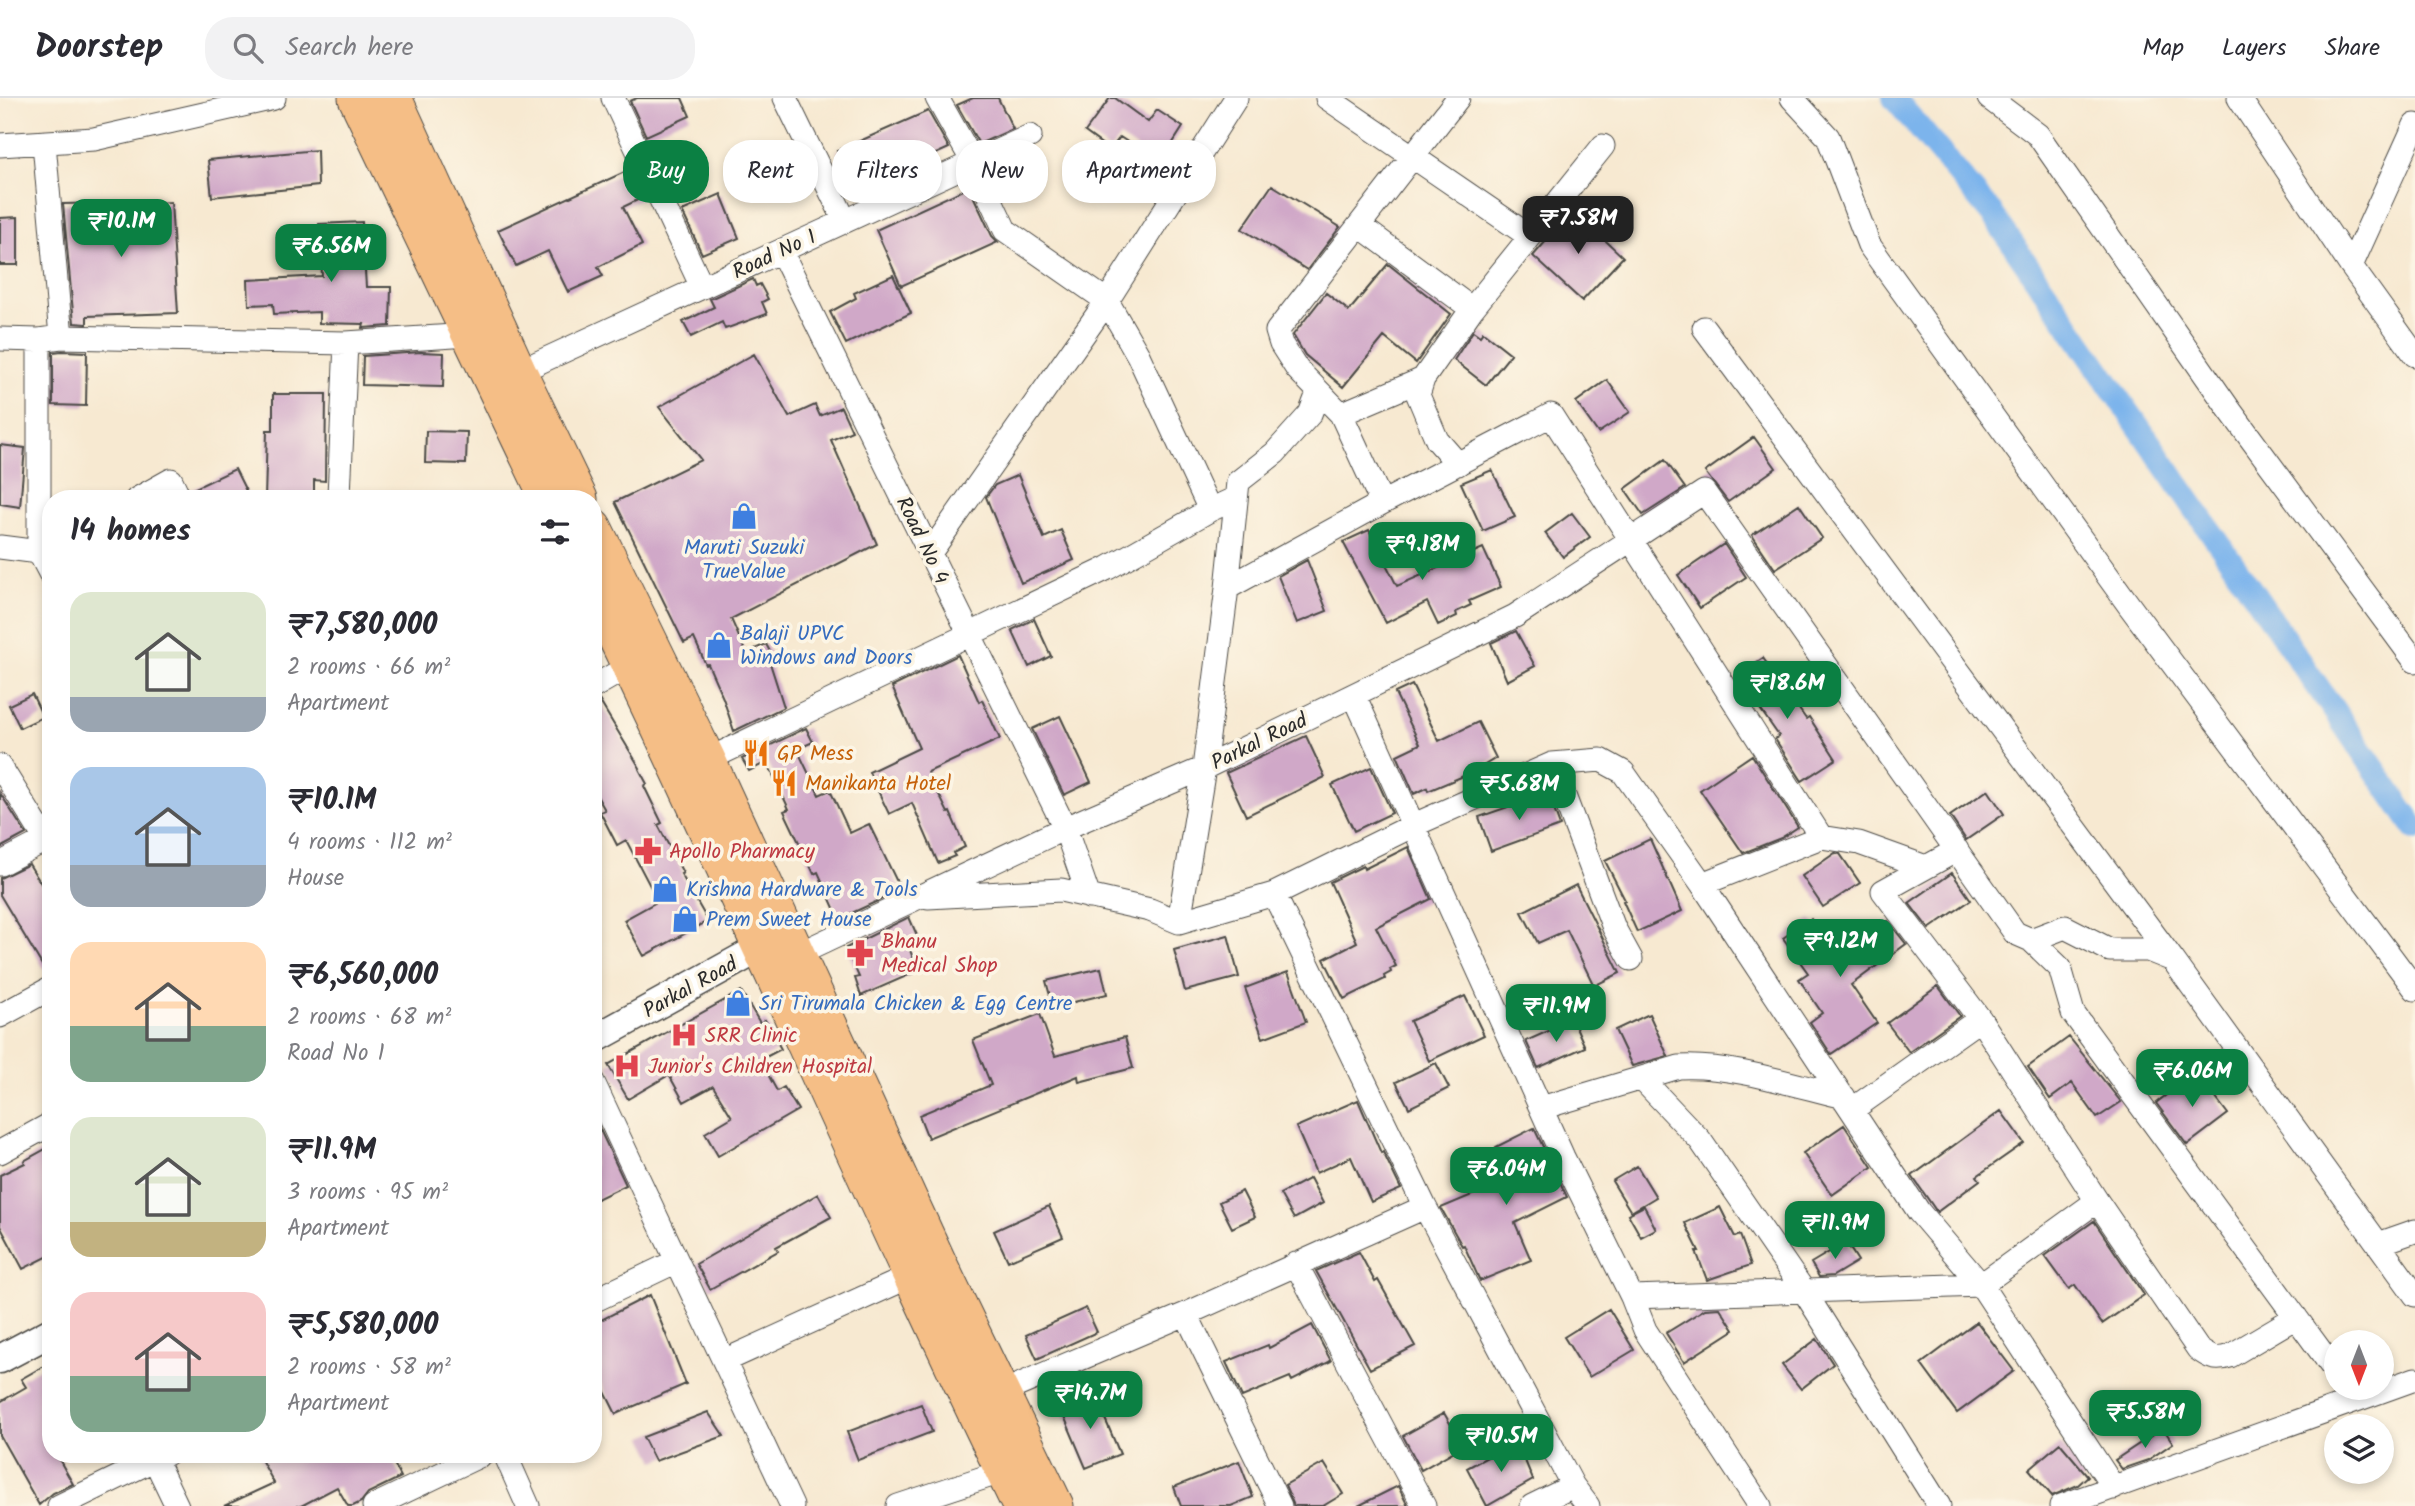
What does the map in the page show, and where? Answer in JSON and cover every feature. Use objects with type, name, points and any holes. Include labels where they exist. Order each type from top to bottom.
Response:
[{"type":"highway","points":[[357,98],[545,490]]},
{"type":"highway","points":[[393,98],[575,490]]},
{"type":"highway","points":[[602,545],[707,760],[911,1276],[1021,1506]]},
{"type":"highway","points":[[602,611],[782,945],[1055,1506]]},
{"type":"street","points":[[0,145],[94,139],[274,98]]},
{"type":"street","points":[[613,98],[702,288]]},
{"type":"street","points":[[785,98],[845,221]]},
{"type":"street","points":[[937,98],[961,140]]},
{"type":"street","points":[[1327,98],[1529,236]]},
{"type":"street","points":[[1381,503],[1341,414],[1297,369],[1281,344],[1278,331],[1458,98]]},
{"type":"street","points":[[1792,98],[1828,137],[1869,244],[2131,608],[2415,989]]},
{"type":"street","points":[[1989,98],[2038,135],[2229,409],[2415,661]]},
{"type":"street","points":[[2239,98],[2351,266],[2415,355]]},
{"type":"street","points":[[930,553],[1107,301],[1232,100]]},
{"type":"street","points":[[2351,266],[2415,125]]},
{"type":"street","name":"Road No 1","points":[[1021,140],[1030,136]]},
{"type":"street","points":[[44,143],[50,338],[46,490]]},
{"type":"street","points":[[1458,464],[1437,440],[1422,406],[1418,395],[1423,379],[1472,309],[1603,146]]},
{"type":"street","name":"Road No 1","points":[[518,372],[956,170]]},
{"type":"street","points":[[992,203],[1005,230],[1107,301],[1138,355],[1210,510]]},
{"type":"street","points":[[1360,226],[1472,309]]},
{"type":"street","name":"Road No 4","points":[[781,251],[1065,828],[1089,897]]},
{"type":"street","points":[[1704,328],[2173,960],[2415,1295]]},
{"type":"street","points":[[0,339],[346,343],[469,335]]},
{"type":"street","points":[[339,490],[346,343]]},
{"type":"street","points":[[1341,414],[1423,379]]},
{"type":"street","points":[[1179,922],[1204,768],[1238,482],[1275,453],[1302,424],[1310,414],[1318,393]]},
{"type":"street","points":[[1227,588],[1381,503],[1551,415],[1821,837]]},
{"type":"street","points":[[153,490],[171,480],[176,490]]},
{"type":"street","name":"Parkal Road","points":[[602,1035],[782,945],[916,897],[1204,768],[1515,616],[1704,492],[1956,850]]},
{"type":"street","points":[[707,760],[1108,568],[1236,498]]},
{"type":"street","points":[[0,547],[42,549]]},
{"type":"street","points":[[602,682],[631,665]]},
{"type":"street","points":[[1354,695],[1645,1330],[1760,1506]]},
{"type":"street","points":[[916,897],[1061,890],[1150,910],[1179,922],[1274,894],[1414,825],[1552,765],[1601,760],[1623,772],[1702,884],[1919,1212],[1981,1285],[2114,1488]]},
{"type":"street","points":[[1552,765],[1614,929],[1632,959]]},
{"type":"street","points":[[0,766],[42,831]]},
{"type":"street","points":[[1702,884],[1821,837],[1859,844],[1926,867]]},
{"type":"street","points":[[0,864],[42,845]]},
{"type":"street","points":[[2296,1317],[2219,1360],[2210,1358],[2198,1349],[2097,1200],[1980,1019],[1883,891],[1956,850],[2015,933],[2031,940],[2060,968],[2073,1013],[2296,1317],[2324,1356]]},
{"type":"street","points":[[1274,894],[1425,1207],[1573,1486],[1588,1506]]},
{"type":"street","points":[[2031,940],[2065,927],[2110,950],[2148,950],[2173,960]]},
{"type":"street","points":[[0,1016],[42,993]]},
{"type":"street","points":[[1541,1108],[1679,1067],[1698,1066],[1720,1068],[1849,1103],[1980,1019]]},
{"type":"street","points":[[1642,1079],[1700,1140],[1804,1291],[1939,1506]]},
{"type":"street","points":[[602,1101],[793,1506]]},
{"type":"street","points":[[0,1152],[42,1129]]},
{"type":"street","points":[[1632,1297],[1981,1285],[2097,1200]]},
{"type":"street","points":[[1000,1393],[1186,1314],[1425,1207]]},
{"type":"street","points":[[2378,1244],[2415,1231]]},
{"type":"street","points":[[602,1297],[677,1261]]},
{"type":"street","points":[[1296,1264],[1424,1506]]},
{"type":"street","points":[[724,1362],[911,1276]]},
{"type":"street","points":[[1186,1314],[1280,1506]]},
{"type":"street","points":[[0,1359],[42,1337]]},
{"type":"street","points":[[2394,1384],[2415,1379]]},
{"type":"street","points":[[2061,1506],[2114,1488],[2337,1400]]},
{"type":"street","points":[[59,1506],[148,1463]]},
{"type":"street","points":[[162,1463],[177,1506]]},
{"type":"street","points":[[374,1506],[463,1463]]},
{"type":"street","points":[[509,1463],[528,1506]]},
{"type":"street","points":[[898,1506],[1004,1471]]},
{"type":"street","points":[[1532,1506],[1573,1486]]},
{"type":"building","points":[[637,98],[682,98],[690,116],[646,136],[630,101]]},
{"type":"building","points":[[973,98],[998,98],[1013,129],[988,140],[977,140],[957,105]]},
{"type":"building","points":[[1110,98],[1115,98],[1148,122],[1157,110],[1183,127],[1175,140],[1125,140],[1120,137],[1118,140],[1096,140],[1085,132]]},
{"type":"building","points":[[928,111],[949,148],[942,151],[942,140],[862,140]]},
{"type":"building","points":[[317,150],[318,186],[212,197],[208,160]]},
{"type":"building","points":[[623,173],[623,203],[631,203],[623,207],[642,245],[598,267],[603,276],[568,292],[548,251],[516,266],[498,230]]},
{"type":"building","points":[[1272,185],[1340,227],[1307,270],[1242,229]]},
{"type":"building","points":[[956,193],[956,203],[977,203],[992,236],[998,242],[901,286],[876,230],[934,203],[942,203],[942,199]]},
{"type":"building","points":[[721,194],[739,238],[702,254],[682,211],[700,203],[709,203],[709,199]]},
{"type":"building","points":[[171,202],[178,313],[87,316],[87,324],[74,323],[63,204],[109,203],[109,206]]},
{"type":"building","points":[[1573,210],[1623,257],[1582,301],[1533,256]]},
{"type":"building","points":[[18,217],[18,265],[0,265],[0,218]]},
{"type":"building","points":[[362,222],[366,287],[391,287],[390,326],[363,328],[364,324],[319,323],[319,312],[274,314],[273,304],[249,305],[248,280],[322,276],[319,224]]},
{"type":"building","points":[[1388,264],[1451,314],[1416,363],[1384,337],[1343,387],[1305,355],[1293,335],[1326,293],[1349,311]]},
{"type":"building","points":[[893,275],[911,313],[846,344],[830,312],[856,298],[854,293]]},
{"type":"building","points":[[753,279],[756,286],[760,284],[768,299],[762,302],[767,314],[725,329],[722,322],[691,337],[683,322],[714,307],[710,299]]},
{"type":"building","points":[[1473,331],[1480,336],[1483,332],[1511,354],[1486,385],[1454,360]]},
{"type":"building","points":[[53,352],[87,352],[86,406],[53,405]]},
{"type":"building","points":[[444,353],[443,387],[362,385],[363,356]]},
{"type":"building","name":"Maruti Suzuki TrueValue","points":[[754,354],[789,417],[815,405],[820,416],[841,407],[852,431],[831,440],[877,544],[731,619],[746,653],[766,644],[775,661],[770,663],[784,707],[734,731],[708,664],[706,665],[694,638],[684,643],[615,502],[701,460],[659,407]]},
{"type":"building","points":[[1607,380],[1630,412],[1598,433],[1576,402]]},
{"type":"building","points":[[273,394],[326,394],[325,481],[314,480],[314,490],[265,490],[267,430],[273,430]]},
{"type":"building","points":[[426,431],[467,432],[466,464],[425,463]]},
{"type":"building","points":[[1754,437],[1776,468],[1728,502],[1705,472]]},
{"type":"building","points":[[0,445],[25,448],[20,507],[0,504]]},
{"type":"building","points":[[1665,460],[1685,488],[1643,515],[1625,489]]},
{"type":"building","points":[[235,469],[246,490],[191,490]]},
{"type":"building","points":[[1492,470],[1515,517],[1483,531],[1461,483]]},
{"type":"building","points":[[1018,475],[1044,538],[1061,530],[1074,560],[1021,583],[986,497],[995,485]]},
{"type":"building","points":[[1799,504],[1822,538],[1775,569],[1752,535]]},
{"type":"building","points":[[1572,513],[1590,537],[1563,557],[1545,533]]},
{"type":"building","points":[[1369,530],[1397,586],[1483,548],[1501,587],[1469,601],[1471,605],[1456,612],[1457,616],[1438,625],[1427,602],[1386,623],[1343,542]]},
{"type":"building","points":[[1724,544],[1746,577],[1700,608],[1678,575]]},
{"type":"building","points":[[1307,560],[1327,611],[1297,623],[1278,576]]},
{"type":"building","points":[[1034,619],[1051,656],[1029,667],[1012,630]]},
{"type":"building","points":[[1516,631],[1535,666],[1507,681],[1491,643]]},
{"type":"building","points":[[958,655],[979,702],[982,700],[1000,739],[928,772],[965,847],[953,853],[955,856],[938,863],[912,803],[889,814],[869,772],[919,748],[892,687]]},
{"type":"building","points":[[1763,658],[1806,719],[1809,717],[1836,759],[1802,781],[1775,739],[1779,736],[1737,676]]},
{"type":"building","points":[[1412,685],[1439,741],[1478,722],[1496,758],[1473,772],[1414,794],[1397,755],[1420,744],[1395,693]]},
{"type":"building","points":[[32,694],[42,717],[20,728],[9,705]]},
{"type":"building","points":[[602,705],[640,768],[647,784],[644,786],[662,823],[658,825],[683,873],[681,874],[708,921],[644,956],[624,920],[658,901],[626,840],[617,845],[602,816],[602,811],[605,810],[602,805]]},
{"type":"building","points":[[1060,716],[1091,782],[1064,795],[1032,729]]},
{"type":"building","points":[[806,728],[813,742],[797,749],[819,795],[830,790],[850,833],[869,824],[900,888],[897,892],[839,919],[818,872],[814,874],[784,811],[789,809],[767,762],[749,771],[742,759]]},
{"type":"building","points":[[1306,736],[1325,777],[1246,816],[1226,773]]},
{"type":"building","points":[[1752,755],[1798,827],[1781,838],[1743,853],[1700,790]]},
{"type":"building","points":[[1371,767],[1392,813],[1354,831],[1332,785]]},
{"type":"building","points":[[1988,790],[2004,814],[1966,840],[1950,816]]},
{"type":"building","points":[[0,793],[26,834],[0,848]]},
{"type":"building","points":[[1548,793],[1560,826],[1491,851],[1479,817]]},
{"type":"building","points":[[1650,839],[1682,911],[1637,932],[1623,901],[1625,900],[1605,861]]},
{"type":"building","points":[[1408,847],[1431,899],[1376,927],[1396,966],[1384,976],[1385,979],[1344,999],[1324,959],[1357,942],[1330,882]]},
{"type":"building","points":[[1835,853],[1840,854],[1860,883],[1823,907],[1802,876]]},
{"type":"building","points":[[29,864],[42,885],[42,965],[0,895],[0,878]]},
{"type":"building","points":[[1952,873],[1971,900],[1929,929],[1909,903]]},
{"type":"building","points":[[1576,885],[1620,973],[1594,986],[1567,930],[1538,943],[1522,912]]},
{"type":"building","points":[[909,917],[919,940],[908,945],[918,971],[861,996],[855,978],[859,977],[846,948]]},
{"type":"building","points":[[1811,919],[1840,957],[1888,921],[1906,944],[1851,985],[1877,1023],[1831,1054],[1810,1022],[1822,1013],[1799,979],[1808,973],[1783,938]]},
{"type":"building","points":[[1228,935],[1239,977],[1185,991],[1174,950]]},
{"type":"building","points":[[1101,968],[1107,994],[1053,1007],[1046,981]]},
{"type":"building","points":[[1288,972],[1306,1022],[1263,1038],[1245,988]]},
{"type":"building","points":[[1938,986],[1960,1016],[1909,1052],[1887,1023]]},
{"type":"building","points":[[741,991],[760,1023],[765,1020],[781,1049],[760,1060],[777,1091],[784,1087],[798,1110],[718,1156],[705,1133],[732,1117],[713,1086],[684,1102],[669,1075],[628,1099],[608,1065]]},
{"type":"building","points":[[1465,996],[1484,1035],[1429,1061],[1410,1021]]},
{"type":"building","points":[[1040,1014],[1055,1056],[1125,1037],[1133,1068],[1079,1082],[1078,1076],[928,1138],[919,1115],[991,1085],[973,1040]]},
{"type":"building","points":[[1649,1014],[1668,1056],[1632,1066],[1615,1030]]},
{"type":"building","points":[[1573,1020],[1585,1047],[1538,1068],[1526,1041]]},
{"type":"building","points":[[2069,1037],[2121,1102],[2097,1118],[2072,1083],[2050,1099],[2028,1067]]},
{"type":"building","points":[[1436,1063],[1449,1088],[1409,1108],[1396,1082]]},
{"type":"building","points":[[2196,1072],[2228,1114],[2187,1145],[2156,1103]]},
{"type":"building","points":[[1358,1100],[1381,1153],[1383,1152],[1401,1189],[1371,1202],[1351,1157],[1316,1173],[1296,1127]]},
{"type":"building","points":[[2001,1111],[2024,1143],[1977,1176],[1980,1180],[1937,1212],[1912,1176]]},
{"type":"building","points":[[1844,1125],[1872,1167],[1832,1195],[1803,1153]]},
{"type":"building","points":[[1534,1128],[1567,1197],[1515,1223],[1531,1260],[1480,1281],[1464,1245],[1462,1246],[1441,1208],[1503,1182],[1496,1168],[1504,1163],[1496,1147]]},
{"type":"building","points":[[602,1134],[626,1185],[602,1197]]},
{"type":"building","points":[[42,1151],[42,1260],[23,1269],[0,1226],[0,1175],[25,1163],[24,1161]]},
{"type":"building","points":[[1637,1166],[1656,1197],[1631,1212],[1612,1181]]},
{"type":"building","points":[[1310,1178],[1323,1203],[1294,1219],[1280,1194]]},
{"type":"building","points":[[1242,1191],[1255,1217],[1232,1228],[1219,1202]]},
{"type":"building","points":[[818,1194],[831,1217],[776,1247],[778,1251],[710,1289],[696,1264]]},
{"type":"building","points":[[1049,1206],[1063,1237],[1008,1261],[994,1231]]},
{"type":"building","points":[[1644,1206],[1656,1229],[1641,1237],[1628,1214]]},
{"type":"building","points":[[1720,1207],[1735,1237],[1740,1235],[1751,1265],[1707,1280],[1696,1251],[1699,1251],[1685,1223]]},
{"type":"building","points":[[2094,1221],[2144,1295],[2102,1324],[2075,1285],[2069,1289],[2045,1256]]},
{"type":"building","points":[[1846,1242],[1858,1261],[1833,1276],[1819,1277],[1811,1263]]},
{"type":"building","points":[[1359,1252],[1415,1346],[1370,1369],[1316,1271]]},
{"type":"building","points":[[650,1295],[686,1384],[616,1414],[602,1386],[602,1319]]},
{"type":"building","points":[[1086,1308],[1097,1332],[1037,1359],[1026,1335]]},
{"type":"building","points":[[1720,1308],[1734,1330],[1684,1362],[1666,1333],[1705,1309]]},
{"type":"building","points":[[1609,1309],[1634,1350],[1589,1377],[1564,1337]]},
{"type":"building","points":[[1977,1322],[2014,1371],[1957,1413],[1921,1364]]},
{"type":"building","points":[[1312,1325],[1331,1361],[1292,1381],[1290,1377],[1242,1397],[1226,1362],[1268,1345],[1269,1348]]},
{"type":"building","points":[[1817,1339],[1833,1364],[1801,1389],[1782,1365]]},
{"type":"building","points":[[42,1367],[42,1463],[61,1463],[73,1484],[53,1493],[39,1505],[0,1436],[0,1402],[26,1387],[21,1379]]},
{"type":"building","points":[[1095,1395],[1120,1454],[1086,1468],[1061,1409]]},
{"type":"building","points":[[921,1404],[932,1432],[858,1460],[847,1432]]},
{"type":"building","points":[[708,1412],[724,1436],[655,1461],[643,1437]]},
{"type":"building","points":[[1444,1413],[1463,1446],[1421,1470],[1403,1436]]},
{"type":"building","points":[[2163,1428],[2173,1443],[2148,1460],[2122,1469],[2115,1460]]},
{"type":"building","points":[[1517,1441],[1533,1480],[1487,1506],[1467,1468]]},
{"type":"building","points":[[2060,1443],[2088,1476],[2078,1485],[2052,1496],[2029,1469]]},
{"type":"building","points":[[1239,1461],[1253,1497],[1231,1506],[1181,1506],[1174,1487]]},
{"type":"building","points":[[263,1463],[394,1463],[401,1477],[368,1493],[361,1502],[353,1506],[348,1506],[337,1487],[301,1506],[224,1506],[274,1483]]},
{"type":"building","points":[[1324,1463],[1343,1494],[1323,1506],[1294,1506],[1285,1485]]},
{"type":"building","points":[[1398,1486],[1408,1506],[1358,1506]]},
{"type":"waterway","points":[[1894,98],[1992,214],[2415,828]]},
{"type":"place","name":"Maruti Suzuki TrueValue","points":[[744,516]]},
{"type":"place","name":"Balaji UPVC Windows and Doors","points":[[719,645]]},
{"type":"place","name":"GP Mess","points":[[756,753]]},
{"type":"place","name":"Manikanta Hotel","points":[[784,783]]},
{"type":"place","name":"Apollo Pharmacy","points":[[648,851]]},
{"type":"place","name":"Krishna Hardware & Tools","points":[[665,889]]},
{"type":"place","name":"Prem Sweet House","points":[[685,919]]},
{"type":"place","name":"Bhanu Medical Shop","points":[[860,953]]},
{"type":"place","name":"Sri Tirumala Chicken & Egg Centre","points":[[738,1003]]},
{"type":"place","name":"SRR Clinic","points":[[684,1035]]},
{"type":"place","name":"Junior's Children Hospital","points":[[627,1066]]}]
